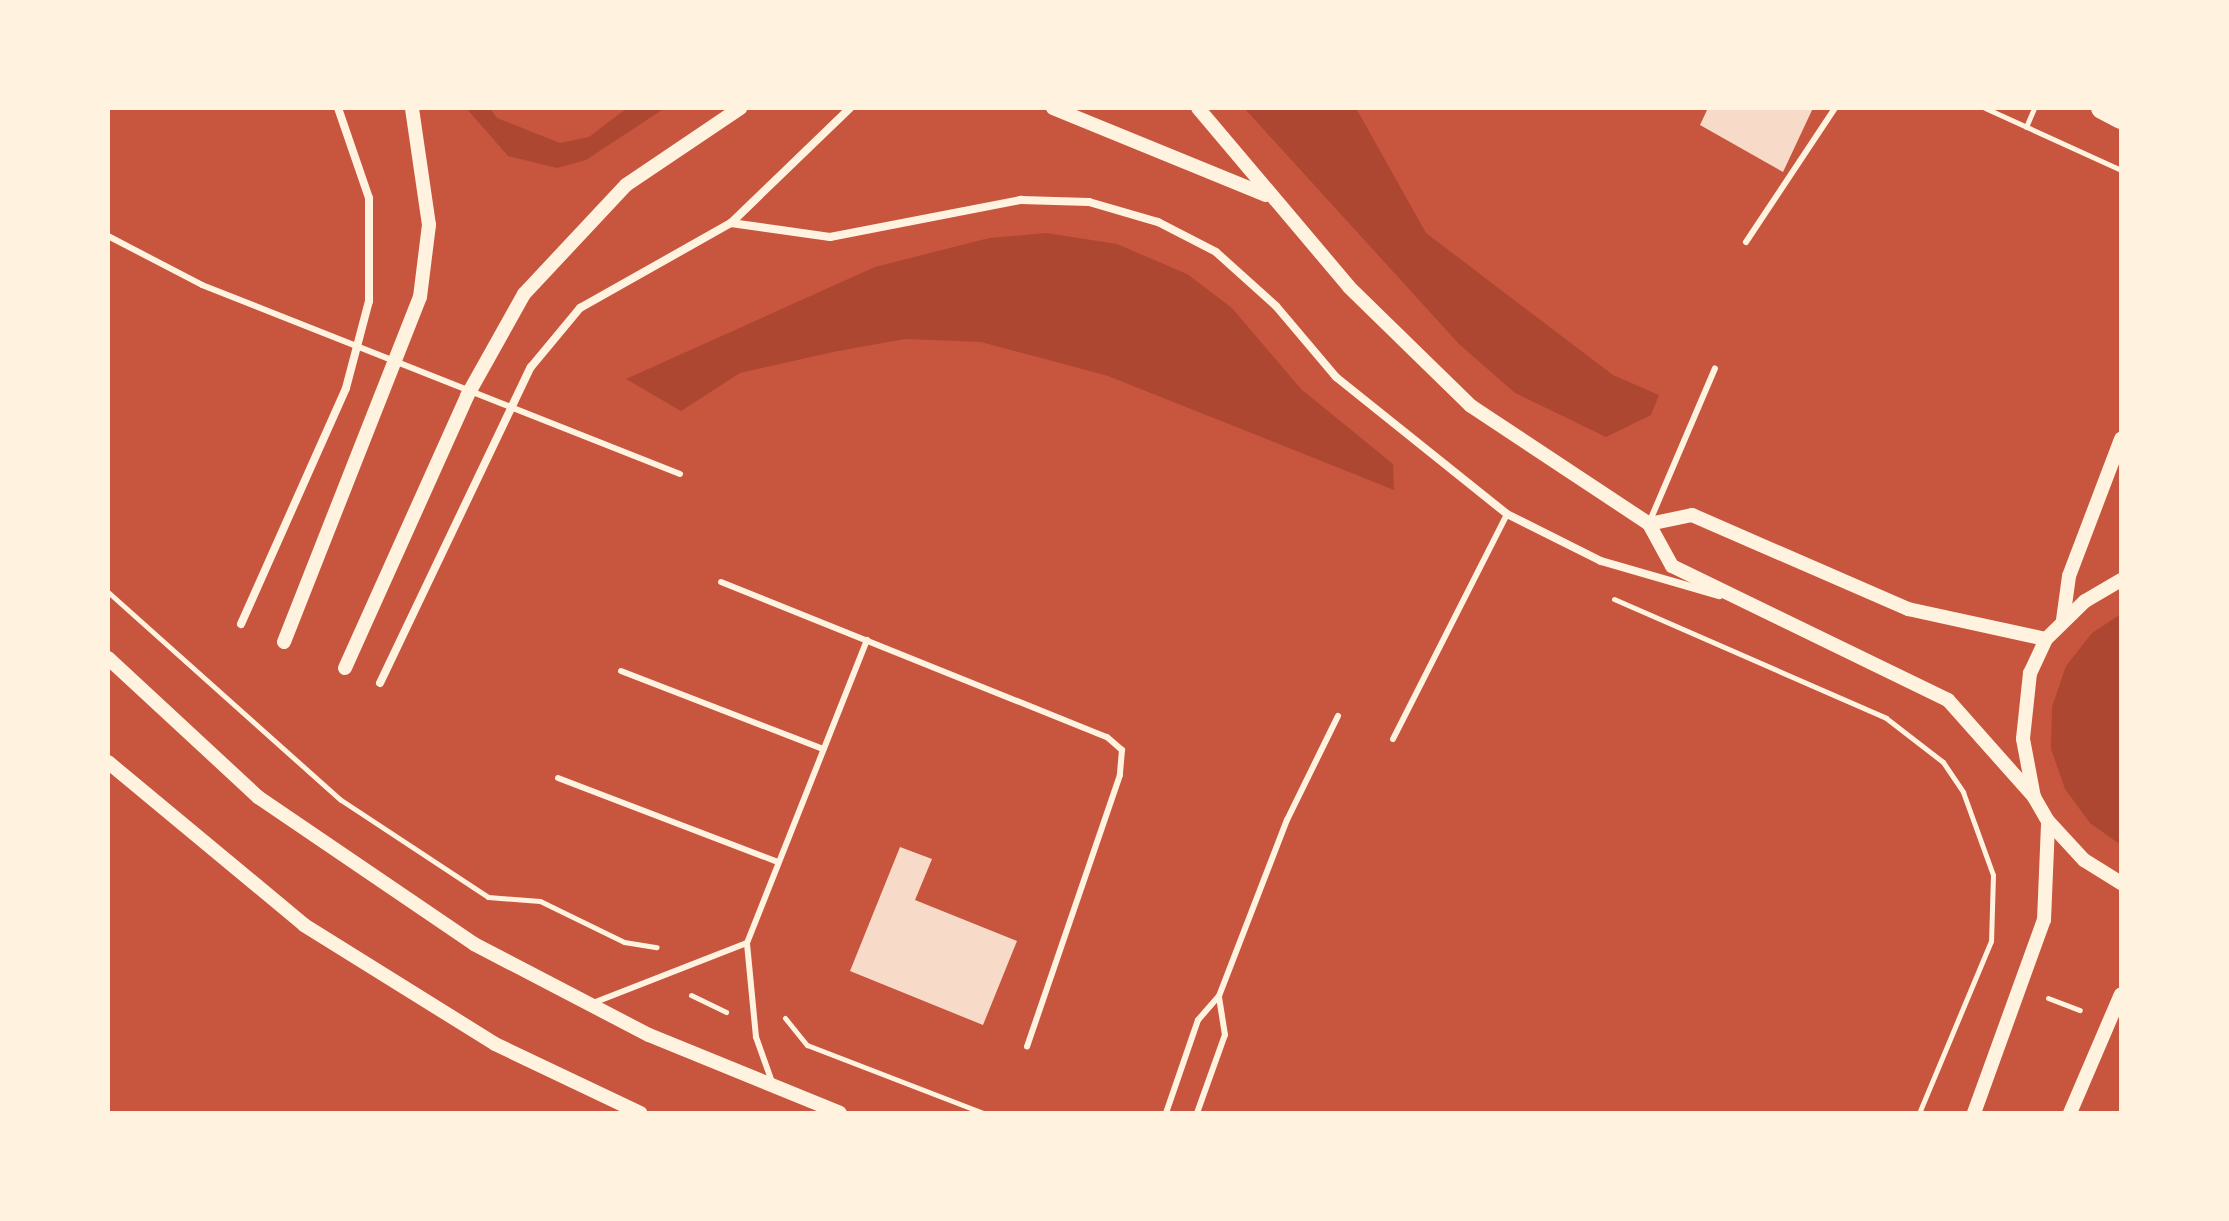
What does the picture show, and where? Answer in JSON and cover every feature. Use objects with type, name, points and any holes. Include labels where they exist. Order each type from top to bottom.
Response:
[{"type":"highway","points":[[2102,108],[2121,118]]},
{"type":"street","points":[[241,624],[346,388],[369,301],[369,198],[338,108]]},
{"type":"street","points":[[284,642],[420,297],[429,225],[412,108]]},
{"type":"street","points":[[345,668],[467,396],[524,294],[626,185],[740,108]]},
{"type":"street","points":[[380,683],[554,334],[614,284],[731,223],[850,108]]},
{"type":"street","points":[[1053,108],[1266,195]]},
{"type":"street","points":[[1198,108],[1266,195],[1424,365],[1522,444],[1649,524],[1672,566],[1732,599],[1948,700],[2034,797],[2048,821],[2084,860],[2121,883]]},
{"type":"street","points":[[731,223],[830,237],[1021,200],[1089,202],[1158,222],[1216,252],[1276,306],[1336,377],[1507,514],[1601,561],[1732,599]]},
{"type":"street","points":[[2063,620],[2069,576],[2121,439]]},
{"type":"street","points":[[1649,524],[1692,515],[1908,609],[2046,639]]},
{"type":"street","points":[[2034,797],[2024,704],[2046,639],[2063,620],[2121,580]]},
{"type":"street","points":[[108,658],[305,833],[474,944],[585,1006],[774,1088],[840,1113]]},
{"type":"street","points":[[108,762],[304,925],[495,1044],[640,1113]]},
{"type":"street","points":[[1974,1113],[2037,951],[2050,891],[2048,821]]},
{"type":"street","points":[[2070,1113],[2121,994]]},
{"type":"lane","points":[[1746,242],[1835,108]]},
{"type":"lane","points":[[108,236],[202,285],[680,474]]},
{"type":"lane","points":[[1649,524],[1715,368]]},
{"type":"lane","points":[[1393,739],[1507,514]]},
{"type":"lane","points":[[721,582],[1107,737],[1122,750],[1120,775],[1027,1046]]},
{"type":"lane","points":[[774,1088],[756,1037],[747,943],[867,640]]},
{"type":"lane","points":[[621,671],[823,749]]},
{"type":"lane","points":[[1166,1113],[1198,1020],[1219,996],[1287,820],[1338,716]]},
{"type":"lane","points":[[558,778],[778,862]]},
{"type":"lane","points":[[585,1006],[747,943]]},
{"type":"lane","points":[[1197,1113],[1225,1035],[1219,996]]},
{"type":"path","points":[[1985,108],[2121,170]]},
{"type":"path","points":[[2026,127],[2034,108]]},
{"type":"path","points":[[108,592],[341,800],[463,881],[488,897],[540,901],[666,955]]},
{"type":"path","points":[[1600,593],[1886,718],[1943,762],[1977,818],[1993,875],[1991,941],[1919,1113]]},
{"type":"path","points":[[1981,970],[1990,974]]},
{"type":"path","points":[[684,991],[733,1016]]},
{"type":"path","points":[[2059,1003],[2076,1009]]},
{"type":"path","points":[[773,1017],[784,1016],[792,1034],[816,1050],[983,1113]]},
{"type":"shaded area","points":[[466,108],[490,108],[497,118],[560,143],[589,137],[627,108],[665,108],[586,160],[557,168],[508,156]]},
{"type":"shaded area","points":[[1244,108],[1356,108],[1426,233],[1613,375],[1659,395],[1651,415],[1606,437],[1515,393],[1459,344]]},
{"type":"shaded area","points":[[1046,233],[1117,244],[1187,274],[1232,308],[1301,389],[1393,464],[1394,490],[1108,376],[981,342],[905,339],[740,373],[681,411],[626,379],[875,267],[989,238]]},
{"type":"shaded area","points":[[2121,614],[2121,845],[2090,823],[2065,789],[2051,749],[2052,707],[2066,666],[2092,633]]},
{"type":"building","points":[[1708,108],[1813,108],[1783,172],[1700,125]]},
{"type":"building","points":[[900,847],[932,859],[915,900],[1017,941],[983,1025],[850,971]]}]
